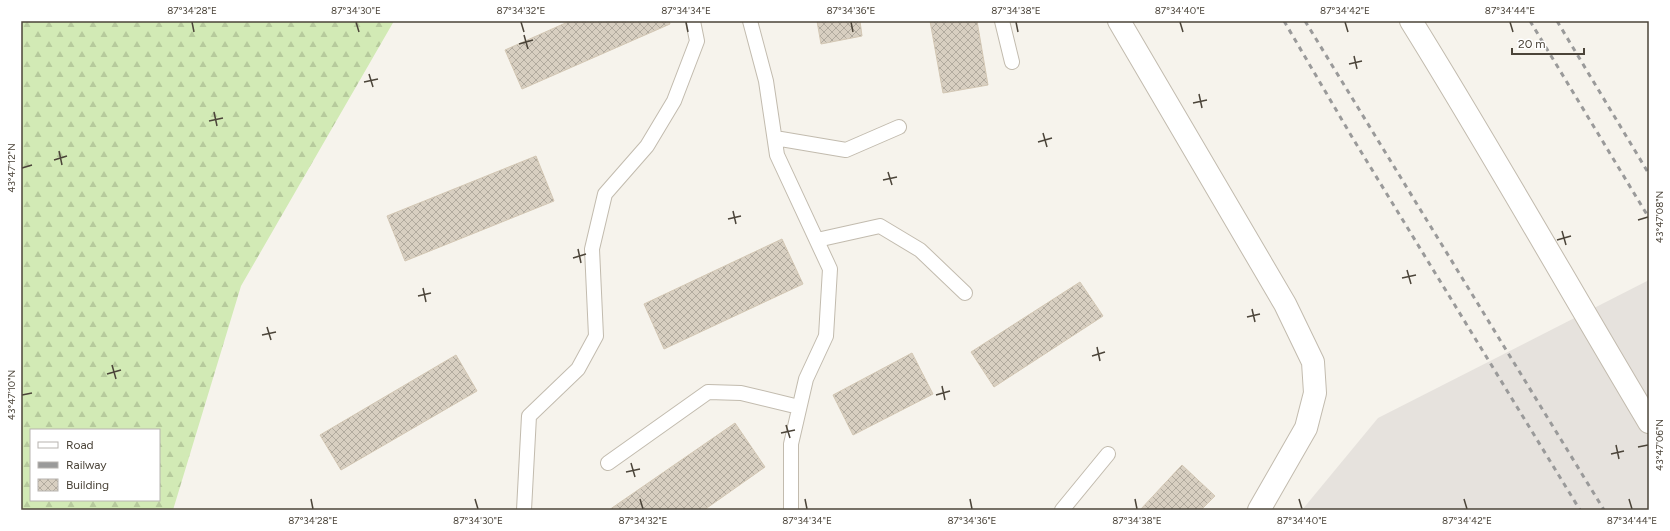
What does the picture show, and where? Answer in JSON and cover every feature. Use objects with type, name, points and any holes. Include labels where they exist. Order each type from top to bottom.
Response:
[{"type":"street","points":[[1119,21],[1285,304],[1313,362],[1315,393],[1306,428],[1259,510]]},
{"type":"street","points":[[1411,21],[1460,101],[1649,422]]},
{"type":"lane","points":[[524,510],[529,416],[578,369],[596,336],[592,249],[605,194],[647,146],[674,101],[697,41],[693,21]]},
{"type":"lane","points":[[750,21],[766,81],[778,155],[830,269],[826,336],[806,379],[790,444],[792,510]]},
{"type":"lane","points":[[1002,21],[1012,62]]},
{"type":"lane","points":[[775,138],[846,150],[899,127]]},
{"type":"lane","points":[[817,240],[880,226],[920,250],[965,294]]},
{"type":"lane","points":[[608,463],[708,392],[741,393],[799,407]]},
{"type":"lane","points":[[1062,510],[1108,454]]},
{"type":"shaded area","points":[[1649,280],[1649,510],[1302,510],[1378,418]]},
{"type":"green space","points":[[21,21],[394,21],[241,286],[173,510],[21,510]]},
{"type":"building","points":[[570,21],[669,21],[670,24],[522,89],[505,50]]},
{"type":"building","points":[[817,21],[860,21],[862,36],[821,44]]},
{"type":"building","points":[[930,21],[977,21],[988,85],[943,93]]},
{"type":"building","points":[[536,156],[554,201],[405,261],[387,216]]},
{"type":"building","points":[[782,239],[803,284],[664,349],[644,304]]},
{"type":"building","points":[[1080,282],[1103,316],[994,387],[971,352]]},
{"type":"building","points":[[912,353],[933,394],[853,435],[833,395]]},
{"type":"building","points":[[456,355],[477,391],[341,470],[320,435]]},
{"type":"building","points":[[735,423],[765,467],[704,510],[609,510]]},
{"type":"building","points":[[1182,465],[1215,496],[1201,510],[1140,510]]},
{"type":"railway","points":[[1284,21],[1352,137],[1580,510]]},
{"type":"railway","points":[[1305,21],[1604,510]]},
{"type":"railway","points":[[1530,21],[1649,218]]},
{"type":"railway","points":[[1557,21],[1649,174]]}]
